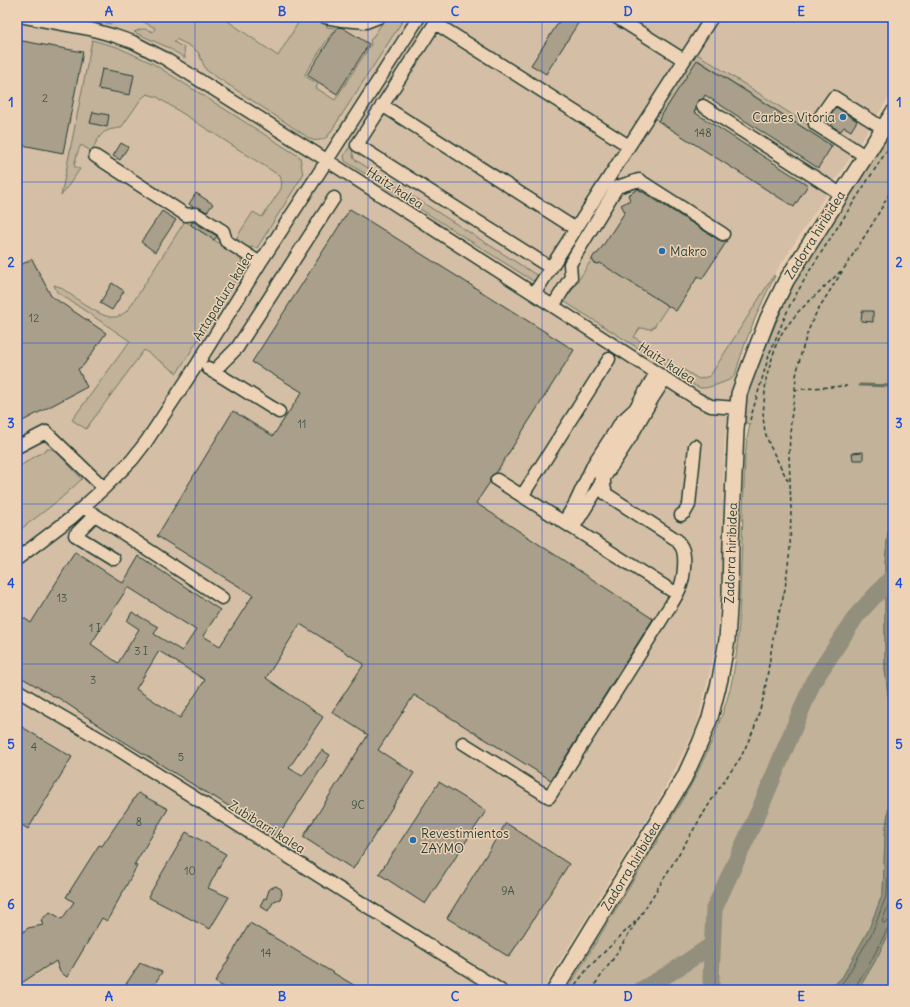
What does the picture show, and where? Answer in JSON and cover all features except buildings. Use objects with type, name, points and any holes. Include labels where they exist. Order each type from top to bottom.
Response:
[{"type":"main road","name":"Zadorra hiribidea","points":[[556,990],[684,778],[710,718],[720,679],[727,640],[737,408],[739,394],[749,365],[778,296],[796,264],[893,113]]},
{"type":"street","name":"Haitz kalea","points":[[25,17],[90,29],[115,36],[144,47],[164,58],[327,161],[697,399],[711,406],[737,408]]},
{"type":"street","points":[[325,17],[366,22],[379,17]]},
{"type":"street","name":"Artapadura kalea","points":[[17,558],[71,518],[132,460],[146,442],[198,363],[260,263],[327,161],[418,17]]},
{"type":"street","points":[[616,17],[684,60]]},
{"type":"street","points":[[534,294],[712,17]]},
{"type":"street","points":[[551,268],[357,145],[382,105],[437,20],[629,146]]},
{"type":"street","points":[[865,156],[815,124],[834,97],[883,128]]},
{"type":"street","points":[[382,105],[576,229]]},
{"type":"street","points":[[703,106],[841,194]]},
{"type":"street","points":[[95,156],[186,215],[196,214],[223,232],[226,241],[260,263]]},
{"type":"street","points":[[553,306],[571,277],[570,264],[617,187],[639,180],[723,234]]},
{"type":"street","points":[[213,372],[237,348],[334,198]]},
{"type":"street","points":[[522,496],[609,359]]},
{"type":"street","points":[[198,363],[279,412]]},
{"type":"street","points":[[569,525],[575,504],[594,463],[621,422],[635,409],[661,376]]},
{"type":"street","points":[[569,525],[604,485],[652,399],[661,376]]},
{"type":"street","points":[[604,485],[600,473],[629,428],[635,409]]},
{"type":"street","points":[[17,447],[46,432],[104,488]]},
{"type":"street","points":[[681,515],[685,512],[689,505],[695,446]]},
{"type":"street","points":[[497,480],[677,594]]},
{"type":"street","points":[[463,744],[549,797],[677,594],[681,585],[684,557],[683,549],[677,540],[597,481],[588,485],[580,494]]},
{"type":"street","points":[[83,507],[222,598]]},
{"type":"street","points":[[95,515],[75,535],[114,558]]},
{"type":"street","name":"Zubibarri kalea","points":[[17,690],[114,747],[500,990]]},
{"type":"path","points":[[591,990],[613,959],[719,788],[741,757],[754,729],[764,696],[774,633],[785,589],[790,549],[791,509],[789,454],[796,376],[808,331],[816,311],[873,224],[893,187]]},
{"type":"path","points":[[790,483],[770,446],[765,432],[763,416],[766,379],[776,345],[783,331],[798,312],[844,268]]},
{"type":"path","points":[[795,390],[847,386]]},
{"type":"path","points":[[570,990],[589,968],[638,918]]},
{"type":"shaded area","points":[[17,17],[893,17],[893,91],[774,275],[775,276],[750,330],[736,372],[724,441],[722,575],[715,649],[696,728],[659,799],[547,982],[569,987],[567,990],[17,990]]},
{"type":"shaded area","points":[[77,17],[222,17],[278,56],[298,23],[269,17],[300,17],[326,22],[327,27],[335,28],[305,76],[318,84],[316,88],[335,100],[371,44],[370,41],[383,22],[389,17],[405,17],[328,136],[323,139],[312,140],[206,70],[198,52],[190,46],[176,39],[174,42],[184,48],[185,58],[167,47],[134,32],[144,29],[153,32],[155,28],[142,21],[130,18],[121,19],[111,24]]},
{"type":"shaded area","points":[[92,40],[117,47],[152,63],[300,157],[303,175],[257,248],[246,248],[239,243],[237,237],[253,212],[262,217],[281,189],[282,182],[280,176],[157,97],[147,94],[141,99],[121,128],[109,130],[102,134],[91,151],[81,145],[74,166],[80,169],[61,196]]},
{"type":"shaded area","points":[[694,52],[835,142],[832,146],[698,60],[658,121],[653,117]]},
{"type":"shaded area","points":[[893,129],[893,484],[890,494],[890,513],[885,562],[885,670],[892,724],[892,782],[885,835],[883,893],[868,931],[843,976],[830,990],[567,990],[690,787],[719,724],[731,685],[738,640],[745,457],[750,424],[744,422],[748,390],[793,285]]},
{"type":"shaded area","points":[[351,145],[354,159],[538,276],[533,281],[345,161],[344,155]]},
{"type":"shaded area","points":[[185,221],[240,257],[245,266],[177,373],[144,350],[86,429],[72,420],[130,341],[57,292],[54,285],[60,287],[87,306],[108,317],[120,316],[128,310]]},
{"type":"shaded area","points":[[592,259],[594,263],[597,264],[600,262],[668,306],[654,327],[651,329],[640,328],[634,337],[672,362],[668,367],[562,300],[567,294],[569,295]]},
{"type":"shaded area","points":[[774,275],[775,276],[753,323],[736,373],[733,377],[716,385],[701,388],[693,385],[679,375],[678,373],[681,368],[699,379],[710,376]]},
{"type":"shaded area","points":[[47,449],[56,451],[82,479],[59,500],[17,532],[17,468]]},
{"type":"shaded area","points":[[893,917],[893,988],[890,990],[858,990],[891,930]]},
{"type":"water","points":[[893,484],[893,917],[891,930],[858,990],[830,990],[843,976],[868,931],[883,893],[885,835],[892,782],[892,724],[885,670],[885,562],[890,513],[890,494]]},
{"type":"waterway","points":[[860,385],[893,386]]},
{"type":"waterway","points":[[712,990],[711,979],[714,909],[759,811],[813,682],[857,615],[893,576]]},
{"type":"waterway","points":[[641,990],[712,945]]},
{"type":"place","name":"Carbes Vitoria","points":[[843,117]]},
{"type":"place","name":"Makro","points":[[662,251]]},
{"type":"place","name":"Revestimientos ZAYMO","points":[[413,840]]}]
